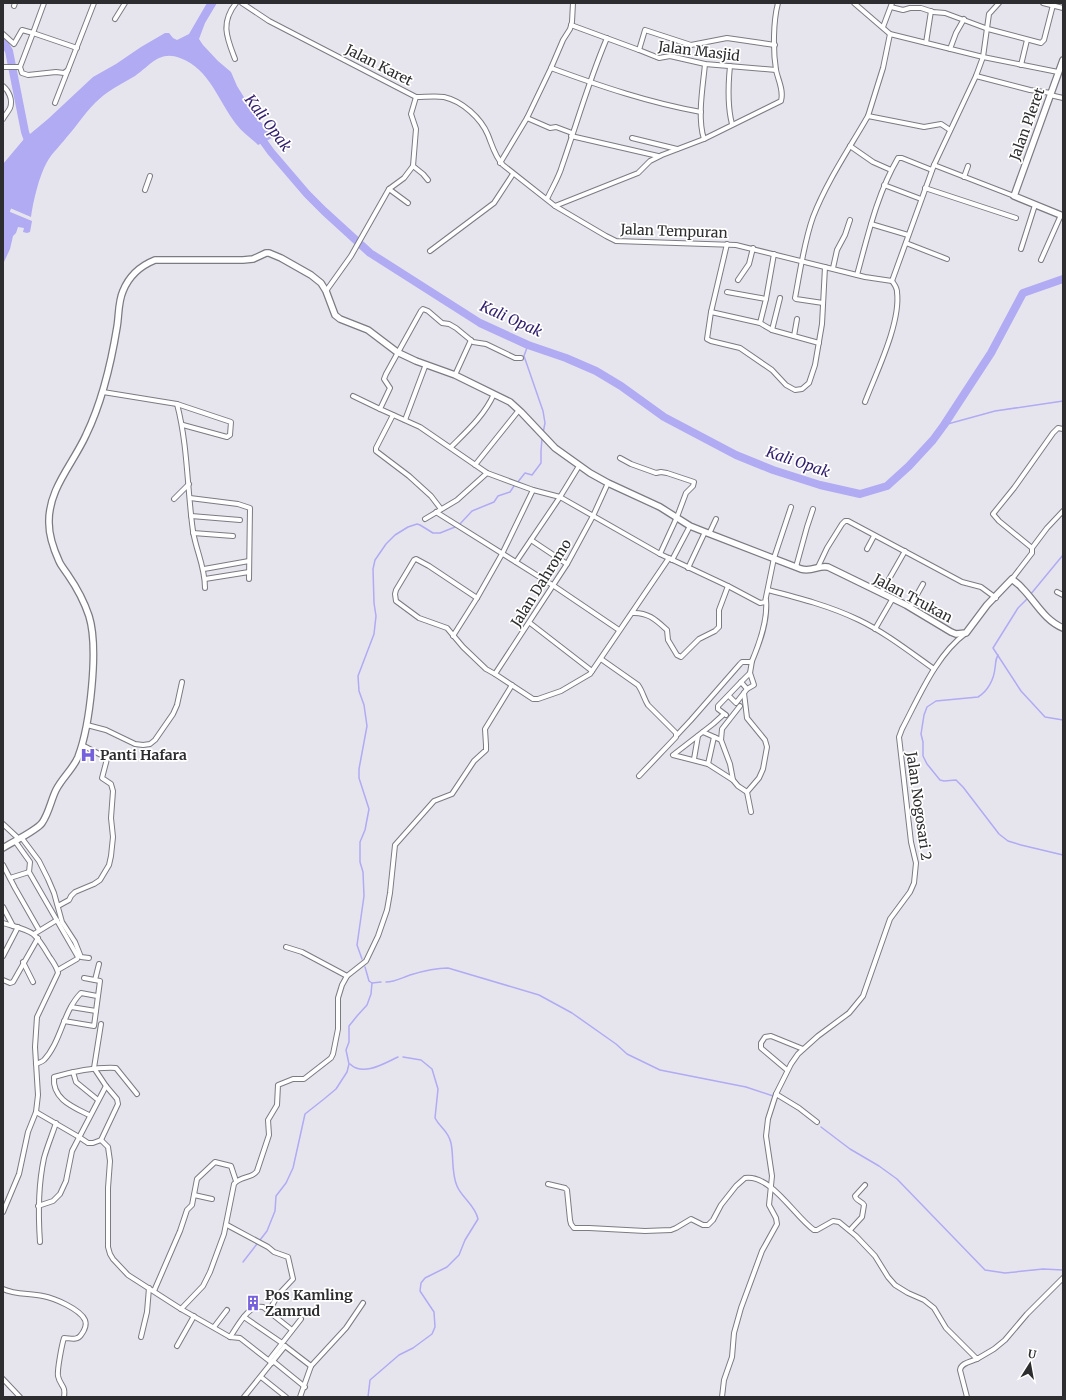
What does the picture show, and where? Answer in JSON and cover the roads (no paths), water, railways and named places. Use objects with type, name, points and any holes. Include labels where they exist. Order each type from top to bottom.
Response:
[{"type":"street","points":[[44,3],[19,67],[22,73],[28,75],[56,72],[64,73],[68,70]]},
{"type":"street","points":[[55,103],[94,3]]},
{"type":"street","points":[[115,19],[125,3]]},
{"type":"street","points":[[235,59],[226,32],[228,16],[236,3]]},
{"type":"street","name":"Jalan Karet","points":[[242,3],[269,21],[416,97],[443,97],[463,106],[484,127],[500,163]]},
{"type":"street","points":[[500,163],[527,118],[571,25],[573,3]]},
{"type":"street","points":[[555,206],[638,173],[650,161],[659,156],[704,139],[781,101],[782,91],[776,70],[775,45],[778,3]]},
{"type":"street","points":[[854,3],[890,34],[983,57],[1058,72]]},
{"type":"street","points":[[865,402],[888,344],[893,326],[897,298],[896,286],[892,281],[934,165],[976,76],[983,57],[990,14],[998,3]]},
{"type":"street","points":[[1043,3],[1063,8]]},
{"type":"street","points":[[883,27],[891,5],[903,10],[910,8],[921,8],[945,13],[988,29],[1041,43],[1043,42],[1053,5]]},
{"type":"street","points":[[926,43],[931,11]]},
{"type":"street","points":[[950,49],[956,33],[964,19]]},
{"type":"street","name":"Jalan Masjid","points":[[571,25],[659,58],[674,56],[692,62],[705,64],[776,70]]},
{"type":"street","points":[[3,34],[14,44],[22,30],[77,48]]},
{"type":"street","points":[[639,50],[645,30],[690,45],[727,38],[775,45]]},
{"type":"street","points":[[824,304],[795,298],[813,218],[829,180],[868,116],[884,68],[890,34]]},
{"type":"street","points":[[547,199],[562,167],[589,82],[607,38]]},
{"type":"street","points":[[1021,65],[1027,40]]},
{"type":"street","name":"Jalan Pleret","points":[[1014,196],[1063,60]]},
{"type":"street","points":[[704,139],[701,112],[705,64]]},
{"type":"street","points":[[730,66],[728,86],[729,114],[732,124]]},
{"type":"street","points":[[5,68],[19,67]]},
{"type":"street","points":[[551,68],[589,82],[676,108],[701,112]]},
{"type":"street","points":[[976,76],[1063,98]]},
{"type":"street","points":[[3,86],[9,92],[11,105],[3,119]]},
{"type":"street","points":[[326,291],[351,256],[389,189],[404,178],[413,166],[416,129],[411,114],[416,97]]},
{"type":"street","points":[[868,116],[924,127],[941,124],[950,130]]},
{"type":"street","points":[[527,118],[550,128],[556,127],[572,134],[659,156]]},
{"type":"street","points":[[632,138],[677,149]]},
{"type":"street","points":[[850,146],[873,162],[891,170]]},
{"type":"street","points":[[857,275],[871,224],[884,185],[898,158],[901,157],[932,170]]},
{"type":"street","name":"Jalan Tempuran","points":[[500,163],[555,206],[616,241],[727,244],[753,248],[857,275],[892,281]]},
{"type":"street","points":[[934,165],[1062,216],[1041,260]]},
{"type":"street","points":[[413,166],[428,180]]},
{"type":"street","points":[[964,177],[968,166]]},
{"type":"street","points":[[430,251],[494,203],[513,174]]},
{"type":"street","points":[[145,190],[150,176]]},
{"type":"street","points":[[884,185],[921,199]]},
{"type":"street","points":[[926,188],[1016,218]]},
{"type":"street","points":[[389,189],[408,203]]},
{"type":"street","points":[[1021,249],[1035,205]]},
{"type":"street","points":[[834,268],[837,250],[845,235],[850,220]]},
{"type":"street","points":[[871,224],[908,235]]},
{"type":"street","points":[[906,243],[947,259]]},
{"type":"street","points":[[727,244],[707,334],[708,340],[740,348],[772,370],[786,385],[795,390],[802,389],[809,383],[815,365],[824,304],[825,267]]},
{"type":"street","points":[[738,280],[749,264],[753,248]]},
{"type":"street","points":[[3,848],[41,824],[47,814],[58,786],[69,773],[78,757],[87,726],[94,658],[94,644],[90,619],[84,602],[76,587],[59,563],[51,535],[49,518],[51,504],[58,484],[86,436],[103,392],[117,328],[122,293],[132,275],[150,262],[162,260],[243,260],[253,259],[269,253],[311,275],[321,283],[326,291],[335,314],[340,319],[368,330],[398,352],[416,361],[455,375],[510,402],[555,448],[579,466],[608,483],[660,507],[690,526],[807,571],[818,567],[827,548],[842,524],[845,521],[848,521],[962,582],[981,587],[996,598]]},
{"type":"street","points":[[760,323],[774,254]]},
{"type":"street","points":[[727,292],[766,299]]},
{"type":"street","points":[[772,330],[780,298]]},
{"type":"street","points":[[380,409],[390,388],[385,381],[385,377],[420,310],[423,309],[428,311],[438,321],[449,324],[475,343],[484,344],[515,358],[521,358]]},
{"type":"street","points":[[712,312],[760,323],[772,330],[819,343]]},
{"type":"street","points":[[794,336],[797,319]]},
{"type":"street","points":[[455,375],[470,340]]},
{"type":"street","points":[[405,420],[426,364]]},
{"type":"street","points":[[103,392],[177,404],[231,422],[230,435],[226,437],[183,425]]},
{"type":"street","points":[[451,447],[482,416],[490,404],[494,394]]},
{"type":"street","points":[[353,396],[420,427],[487,473],[533,490],[560,497],[660,554],[688,568],[728,586],[760,603],[765,602],[766,598]]},
{"type":"street","points":[[177,404],[183,425],[193,533],[204,569],[206,588]]},
{"type":"street","points":[[475,465],[519,410]]},
{"type":"street","points":[[393,415],[376,448],[376,451],[409,476],[431,496],[441,509]]},
{"type":"street","points":[[1032,548],[999,521],[993,514],[1014,488],[1053,433],[1058,428],[1063,429]]},
{"type":"street","points":[[620,458],[656,473],[667,473],[694,482],[693,486],[686,493],[660,554]]},
{"type":"street","points":[[516,562],[579,466]]},
{"type":"street","points":[[425,519],[457,500],[487,473]]},
{"type":"street","name":"Jalan Dahromo","points":[[495,674],[554,586],[593,516],[608,483]]},
{"type":"street","points":[[174,499],[189,484]]},
{"type":"street","points":[[453,636],[478,598],[502,554],[533,490]]},
{"type":"street","points":[[190,498],[238,504],[250,508],[249,579]]},
{"type":"street","points":[[736,702],[747,689],[754,685],[750,673],[752,661],[761,637],[766,612],[766,598],[774,558],[791,507]]},
{"type":"street","points":[[796,568],[813,508]]},
{"type":"street","points":[[1063,511],[1047,528],[1032,548],[1032,553],[1012,579],[1055,624],[1063,628]]},
{"type":"street","points":[[436,512],[554,586],[619,630]]},
{"type":"street","points":[[192,516],[240,520]]},
{"type":"street","points":[[688,568],[716,519]]},
{"type":"street","points":[[478,598],[418,560],[414,560],[395,594],[396,601],[419,618],[447,628],[462,647],[482,665],[533,699],[538,699],[561,691],[590,674],[619,630],[671,559],[690,526]]},
{"type":"street","points":[[193,533],[233,536]]},
{"type":"street","points":[[867,549],[874,536]]},
{"type":"street","points":[[531,540],[567,564]]},
{"type":"street","points":[[881,593],[905,552]]},
{"type":"street","points":[[204,569],[249,561]]},
{"type":"street","name":"Jalan Trukan","points":[[818,567],[826,566],[893,598],[956,634],[966,633],[987,605],[996,598],[1012,579]]},
{"type":"street","points":[[205,579],[249,572]]},
{"type":"street","points":[[910,607],[923,584]]},
{"type":"street","points":[[632,614],[645,614],[654,617],[667,630],[668,640],[677,655],[681,657],[686,654],[696,642],[719,627],[719,610],[728,586]]},
{"type":"street","points":[[768,590],[812,601],[859,620],[875,629],[934,669]]},
{"type":"street","points":[[1057,592],[1063,595]]},
{"type":"street","points":[[875,629],[893,598]]},
{"type":"street","points":[[530,623],[592,671]]},
{"type":"street","name":"Jalan Nogosari 2","points":[[722,1397],[724,1380],[732,1357],[734,1334],[741,1308],[762,1251],[776,1224],[776,1218],[769,1204],[772,1188],[772,1168],[766,1136],[768,1119],[776,1094],[787,1070],[794,1060],[803,1049],[849,1013],[863,996],[881,949],[890,919],[910,892],[914,882],[916,863],[911,842],[899,737],[934,669],[958,639],[966,633]]},
{"type":"street","points":[[600,659],[638,685],[648,705],[677,734]]},
{"type":"street","points":[[639,776],[740,664],[742,662],[752,661]]},
{"type":"street","points":[[730,718],[718,709],[718,706],[750,673]]},
{"type":"street","points":[[87,726],[106,730],[135,744],[150,744],[155,740],[173,714],[177,705],[182,682]]},
{"type":"street","points":[[741,682],[747,689]]},
{"type":"street","points":[[181,1309],[198,1292],[207,1279],[226,1224],[233,1187],[236,1181],[253,1176],[257,1171],[269,1134],[268,1120],[277,1105],[278,1086],[293,1079],[304,1079],[331,1058],[333,1054],[338,1029],[338,998],[343,982],[347,976],[366,961],[378,936],[387,910],[395,845],[434,801],[452,794],[474,761],[486,750],[485,729],[512,685]]},
{"type":"street","points":[[744,693],[747,718],[765,740],[767,747],[763,769],[759,778],[747,792]]},
{"type":"street","points":[[729,696],[745,711]]},
{"type":"street","points":[[733,780],[730,764],[721,740],[722,728],[740,706]]},
{"type":"street","points":[[724,714],[695,740],[673,755],[694,759],[708,764],[733,780],[738,786],[747,792],[751,812]]},
{"type":"street","points":[[703,732],[721,740]]},
{"type":"street","points":[[708,764],[714,737]]},
{"type":"street","points":[[694,759],[695,740]]},
{"type":"street","points":[[58,906],[69,900],[75,892],[100,880],[109,865],[111,856],[113,837],[111,818],[113,791],[111,784],[102,778],[107,759],[82,745]]},
{"type":"street","points":[[3,824],[42,867],[54,893],[62,922],[75,942],[81,957],[89,958]]},
{"type":"street","points":[[3,1212],[19,1174],[28,1132],[36,1112],[38,1095],[35,1047],[38,1017],[58,971],[78,957],[29,872],[30,862],[18,839]]},
{"type":"street","points":[[3,866],[14,888],[40,930]]},
{"type":"street","points":[[10,878],[29,872]]},
{"type":"street","points":[[3,907],[13,926]]},
{"type":"street","points":[[34,934],[57,920]]},
{"type":"street","points":[[3,923],[18,927],[34,934],[58,971]]},
{"type":"street","points":[[3,956],[18,927]]},
{"type":"street","points":[[3,980],[11,983],[38,938]]},
{"type":"street","points":[[286,947],[305,953],[347,976]]},
{"type":"street","points":[[23,962],[34,982]]},
{"type":"street","points":[[95,980],[98,964]]},
{"type":"street","points":[[64,1021],[94,1026],[100,981],[84,978]]},
{"type":"street","points":[[36,1064],[43,1061],[52,1047],[71,1007],[81,992],[97,996]]},
{"type":"street","points":[[71,1007],[96,1011]]},
{"type":"street","points":[[36,1112],[88,1143],[102,1139],[118,1104],[117,1099],[94,1068],[101,1024]]},
{"type":"street","points":[[787,1070],[761,1048],[761,1043],[765,1037],[770,1036],[803,1049]]},
{"type":"street","points":[[90,1115],[67,1103],[58,1095],[55,1088],[54,1077],[94,1068],[116,1068],[137,1094]]},
{"type":"street","points":[[73,1072],[76,1082],[98,1100]]},
{"type":"street","points":[[38,1206],[53,1200],[60,1194],[67,1176],[70,1155],[106,1086]]},
{"type":"street","points":[[776,1094],[799,1108],[817,1122]]},
{"type":"street","points":[[40,1242],[38,1206],[44,1159],[56,1123]]},
{"type":"street","points":[[102,1139],[108,1147],[110,1161],[108,1207],[108,1247],[110,1254],[128,1275],[181,1309],[230,1337],[240,1338],[304,1387]]},
{"type":"street","points":[[154,1291],[180,1231],[187,1210],[192,1205],[197,1179],[213,1163],[231,1166],[236,1181]]},
{"type":"street","points":[[548,1184],[560,1186],[568,1190],[570,1224],[574,1228],[645,1231],[671,1230],[691,1219],[703,1225],[708,1225],[736,1186],[745,1178],[756,1179],[772,1188],[786,1201],[804,1222],[814,1230],[817,1230],[835,1220],[850,1230],[875,1256],[891,1280],[901,1289],[930,1304],[946,1328],[977,1359]]},
{"type":"street","points":[[850,1230],[863,1215],[863,1204],[856,1200],[855,1196],[865,1185]]},
{"type":"street","points":[[194,1195],[212,1199]]},
{"type":"street","points":[[226,1224],[268,1247],[274,1252],[288,1257],[293,1279],[278,1295],[269,1311]]},
{"type":"street","points":[[967,1397],[960,1367],[963,1364],[977,1359],[994,1349],[1005,1340],[1019,1323],[1063,1278]]},
{"type":"street","points":[[141,1338],[147,1312],[149,1288]]},
{"type":"street","points":[[3,1289],[40,1295],[53,1299],[76,1311],[85,1320],[86,1326],[80,1336],[75,1339],[64,1338],[62,1343],[58,1374],[64,1389],[64,1397]]},
{"type":"street","points":[[300,1397],[311,1366],[346,1328],[363,1304]]},
{"type":"street","points":[[230,1337],[244,1317],[255,1307],[263,1307],[292,1330]]},
{"type":"street","points":[[214,1327],[227,1310]]},
{"type":"street","points":[[178,1346],[194,1316]]},
{"type":"street","points":[[244,1317],[284,1344],[311,1366]]},
{"type":"street","points":[[251,1397],[246,1395],[261,1377],[301,1318]]},
{"type":"street","points":[[261,1377],[286,1397]]},
{"type":"street","points":[[3,1379],[20,1397]]},
{"type":"waterway","points":[[3,41],[9,51],[25,132],[30,146]]},
{"type":"waterway","name":"Kali Opak","points":[[258,134],[271,152],[307,194],[370,253],[480,323],[528,345],[566,358],[596,371],[621,386],[664,417],[736,455],[773,470],[820,485],[860,494],[887,486],[909,466],[933,440],[991,353],[1023,293],[1063,279]]},
{"type":"waterway","name":"Kali Opak","points":[[3,219],[11,197]]},
{"type":"waterway","points":[[528,345],[524,356],[543,411],[545,423],[543,433]]},
{"type":"waterway","points":[[944,425],[995,411],[1063,401]]},
{"type":"waterway","points":[[517,483],[525,473],[532,475],[541,463],[542,438]]},
{"type":"waterway","points":[[459,525],[472,511],[494,502],[498,496],[510,492],[514,486]]},
{"type":"waterway","points":[[362,959],[357,945],[364,896],[363,872],[360,862],[360,842],[365,830],[369,809],[359,778],[359,769],[367,726],[364,705],[359,691],[358,676],[374,634],[376,616],[373,569],[375,560],[386,544],[395,535],[408,527],[417,524],[433,533],[440,533],[455,527]]},
{"type":"waterway","points":[[1030,595],[1063,555]]},
{"type":"waterway","points":[[1028,598],[1018,608],[993,648],[1021,691],[1045,717],[1063,720]]},
{"type":"waterway","points":[[998,655],[992,680],[988,688],[978,697],[936,701],[927,707],[921,734],[923,742],[923,756],[927,764],[940,780],[956,780],[999,834],[1008,841],[1063,855]]},
{"type":"waterway","points":[[365,967],[369,981],[372,983],[381,982]]},
{"type":"waterway","points":[[386,982],[395,981],[424,971],[448,968],[539,995],[572,1013],[616,1044],[627,1054],[660,1070],[746,1087],[779,1098]]},
{"type":"waterway","points":[[243,1262],[267,1231],[275,1211],[276,1196],[286,1183],[293,1168],[305,1114],[336,1089],[347,1072],[349,1064],[346,1050],[349,1042],[349,1026],[367,1005],[371,994],[372,983]]},
{"type":"waterway","points":[[350,1064],[355,1068],[374,1068],[398,1057]]},
{"type":"waterway","points":[[368,1397],[370,1380],[399,1355],[413,1348],[432,1334],[435,1327],[434,1312],[420,1291],[421,1283],[425,1278],[447,1267],[459,1255],[465,1240],[478,1219],[474,1210],[457,1186],[454,1175],[450,1139],[435,1118],[438,1089],[432,1069],[421,1060],[403,1057]]},
{"type":"waterway","points":[[821,1127],[850,1149],[879,1166],[897,1179],[985,1270],[1005,1273],[1043,1269],[1063,1270]]},
{"type":"place","name":"Panti Hafara","points":[[88,755]]},
{"type":"place","name":"Pos Kamling Zamrud","points":[[253,1303]]}]
